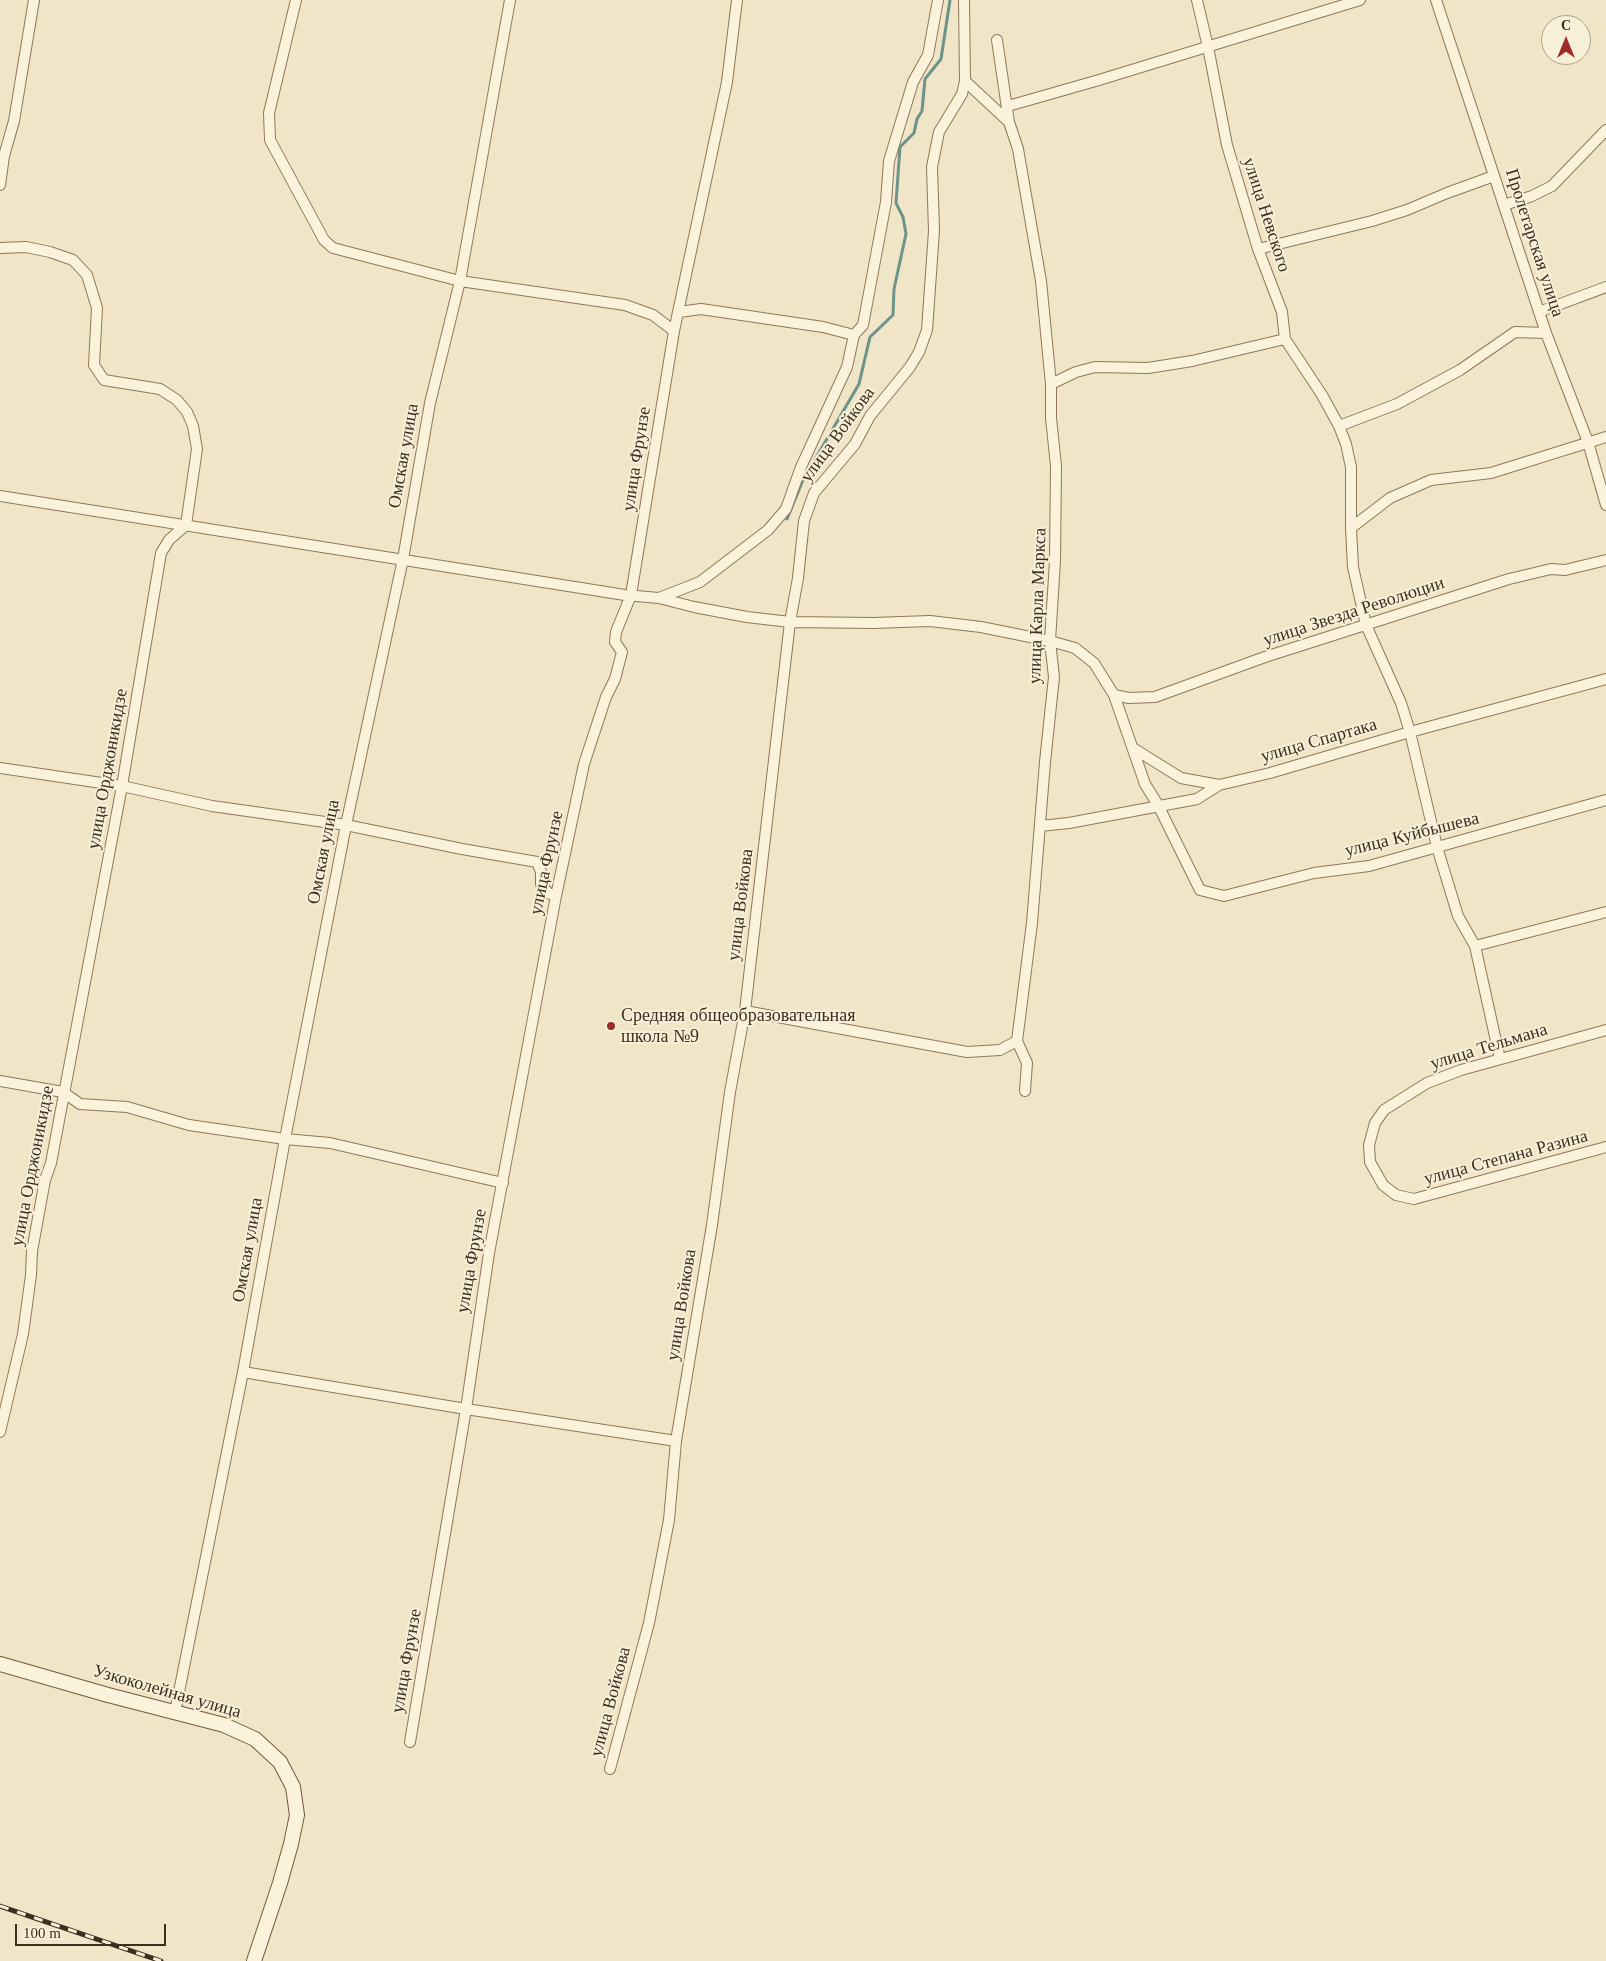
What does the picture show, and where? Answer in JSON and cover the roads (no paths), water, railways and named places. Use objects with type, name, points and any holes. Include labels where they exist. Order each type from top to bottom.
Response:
[{"type":"street","points":[[0,185],[4,156],[14,121],[34,0]]},
{"type":"street","points":[[296,0],[269,113],[270,140],[324,240],[332,248],[460,281],[625,305],[653,314],[674,331]]},
{"type":"street","name":"Омская улица","points":[[175,1712],[243,1372],[285,1139],[346,825],[402,559],[430,402],[460,281],[510,0]]},
{"type":"street","name":"улица Фрунзе","points":[[410,1742],[466,1409],[488,1253],[503,1183],[556,896],[584,764],[606,697],[615,679],[622,652],[616,642],[616,632],[632,596],[674,331],[727,82],[737,0]]},
{"type":"street","name":"улица Войкова","points":[[659,598],[700,582],[768,530],[786,510],[801,467],[847,367],[854,335],[862,325],[876,262],[886,202],[889,161],[912,82],[928,55],[938,0]]},
{"type":"street","points":[[964,0],[966,81]]},
{"type":"street","name":"улица Невского","points":[[1197,0],[1227,145],[1258,249],[1282,312],[1285,338],[1322,396],[1339,426],[1346,444],[1351,467],[1353,567],[1366,625],[1401,703],[1410,732],[1437,847],[1458,916],[1475,946],[1500,1058]]},
{"type":"street","points":[[1008,106],[1360,0]]},
{"type":"street","name":"Пролетарская улица","points":[[1339,426],[1397,404],[1460,370],[1515,332],[1546,333],[1436,0]]},
{"type":"street","name":"улица Карла Маркса","points":[[997,40],[1009,122],[1018,149],[1041,281],[1051,384],[1051,418],[1056,466],[1056,525],[1050,641],[1054,677],[1032,922],[1017,1041]]},
{"type":"street","name":"улица Войкова","points":[[610,1769],[649,1623],[669,1520],[676,1440],[712,1225],[714,1194],[730,1092],[745,1011],[790,622],[798,578],[804,521],[814,493],[854,444],[870,416],[910,367],[919,352],[927,330],[934,231],[932,167],[939,132],[962,94],[966,81]]},
{"type":"street","name":"улица Карла Маркса","points":[[966,81],[1009,122]]},
{"type":"street","points":[[1504,205],[1532,196],[1552,186],[1606,130]]},
{"type":"street","points":[[1258,249],[1398,213],[1494,176]]},
{"type":"street","points":[[0,248],[26,247],[50,252],[73,260],[86,275],[97,308],[94,365],[104,380],[160,389],[177,400],[187,412],[193,426],[197,449],[186,525]]},
{"type":"street","points":[[1539,312],[1606,287]]},
{"type":"street","points":[[679,312],[701,309],[824,327],[854,335]]},
{"type":"street","points":[[1546,333],[1588,442],[1606,505]]},
{"type":"street","points":[[1051,384],[1076,372],[1095,367],[1148,368],[1192,361],[1285,338]]},
{"type":"street","points":[[1351,528],[1390,498],[1431,480],[1491,473],[1606,437]]},
{"type":"street","points":[[0,496],[632,596],[659,598],[703,609],[790,622],[930,622],[981,627],[1050,641],[1074,648],[1094,662],[1114,695],[1145,784],[1158,805]]},
{"type":"street","name":"улица Орджоникидзе","points":[[0,1432],[23,1334],[31,1275],[32,1252],[122,786],[161,553],[169,540],[186,525]]},
{"type":"street","name":"улица Звезда Революции","points":[[1114,695],[1129,698],[1156,697],[1265,657],[1509,579],[1551,569],[1566,570],[1606,560]]},
{"type":"street","name":"улица Спартака","points":[[1040,826],[1078,821],[1197,799],[1219,785],[1270,773],[1410,732],[1606,679]]},
{"type":"street","points":[[1133,748],[1181,778],[1219,785]]},
{"type":"street","points":[[0,768],[122,786],[212,806],[346,825],[536,862],[541,872],[541,884],[548,893],[556,896]]},
{"type":"street","name":"улица Куйбышева","points":[[1158,805],[1200,890],[1224,896],[1314,873],[1369,866],[1606,800]]},
{"type":"street","points":[[1475,946],[1606,912]]},
{"type":"street","points":[[745,1011],[967,1052],[1000,1050],[1017,1041],[1027,1064],[1025,1091]]},
{"type":"street","name":"улица Тельмана","points":[[1414,1199],[1396,1195],[1383,1185],[1370,1162],[1369,1145],[1375,1123],[1384,1110],[1427,1083],[1461,1070],[1606,1030]]},
{"type":"street","points":[[0,1080],[63,1092],[80,1104],[127,1106],[190,1125],[285,1139],[330,1143],[503,1183]]},
{"type":"street","name":"улица Степана Разина","points":[[1414,1199],[1606,1148]]},
{"type":"street","points":[[243,1372],[466,1409],[676,1440]]},
{"type":"street","name":"Узкоколейная улица","points":[[0,1664],[108,1696],[224,1725],[255,1739],[280,1762],[293,1786],[297,1815],[280,1883],[254,1961]]},
{"type":"waterway","points":[[787,519],[803,480],[859,384],[870,337],[893,315],[894,289],[906,234],[903,217],[896,203],[900,147],[914,133],[917,119],[922,111],[925,79],[941,59],[950,0]]},
{"type":"railway","points":[[0,1906],[161,1961]]},
{"type":"place","name":"Средняя общеобразовательная школа №9","points":[[611,1026]]}]
